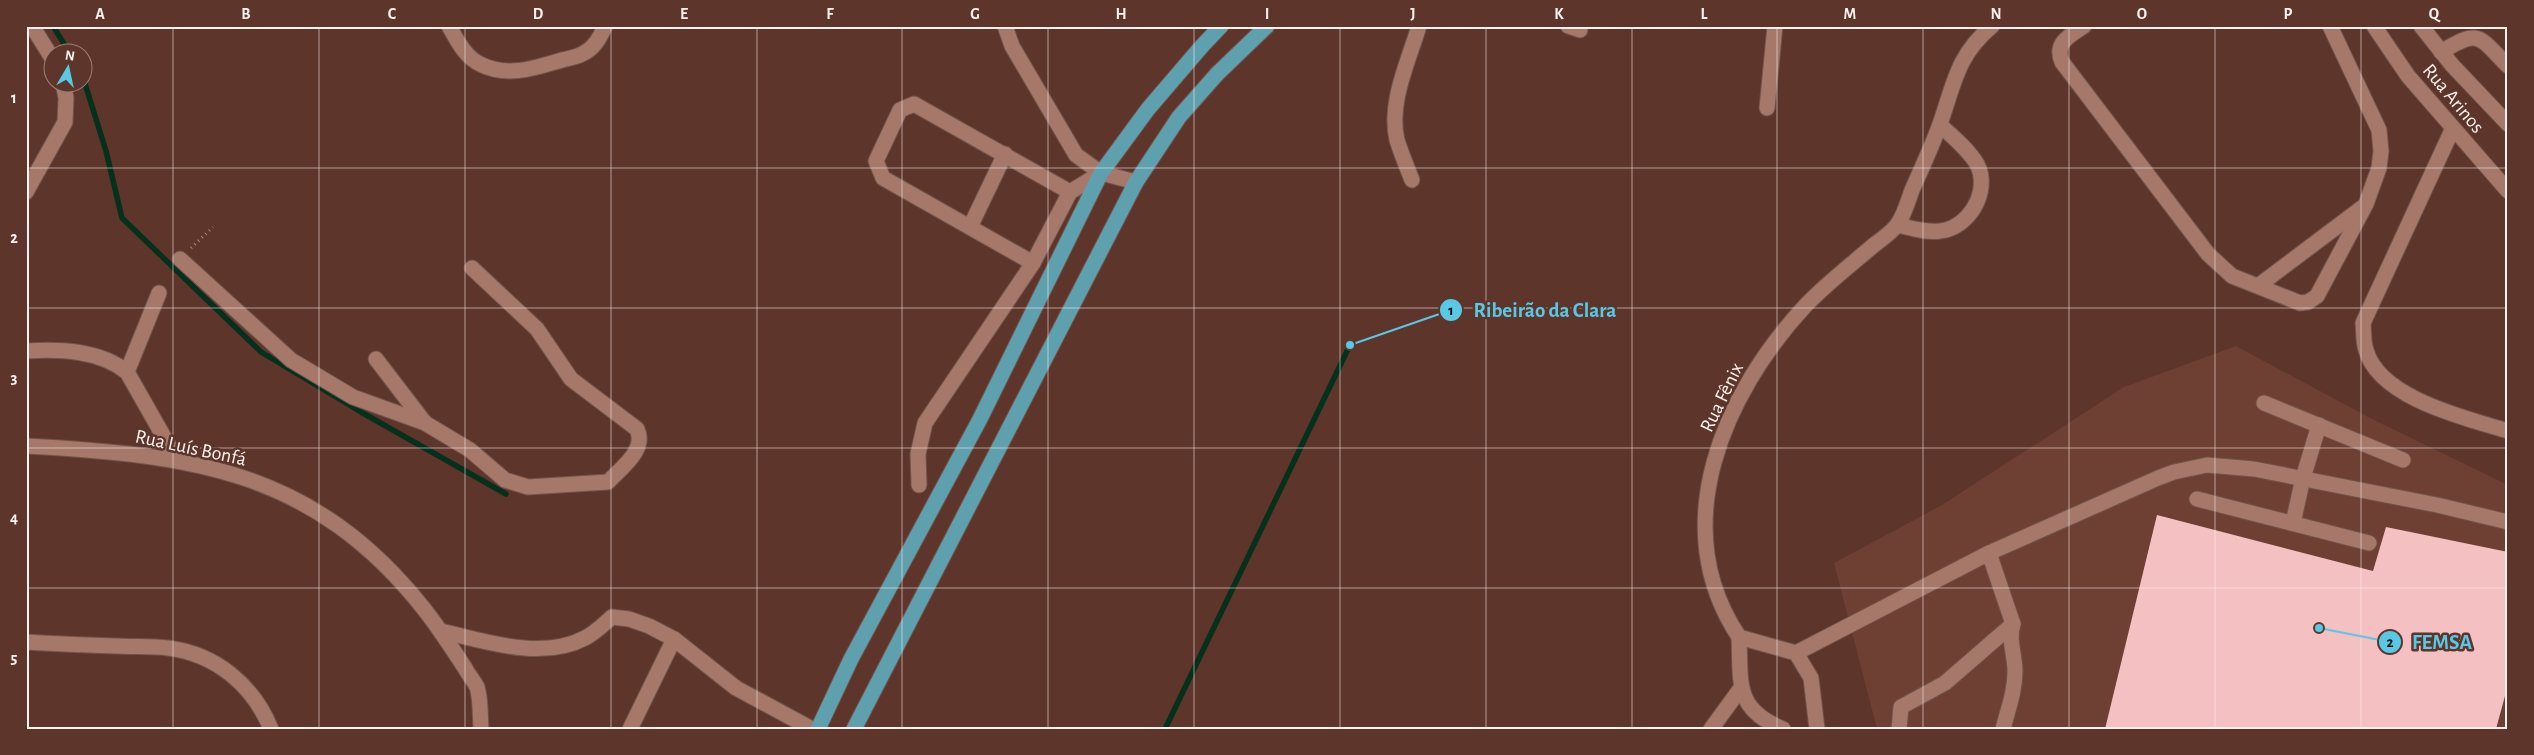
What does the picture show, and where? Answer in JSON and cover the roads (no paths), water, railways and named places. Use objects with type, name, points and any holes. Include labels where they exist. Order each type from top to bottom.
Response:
[{"type":"main road","points":[[818,729],[851,659],[980,419],[1101,173],[1148,109],[1222,26]]},
{"type":"main road","points":[[854,729],[1136,182],[1180,117],[1217,74],[1267,26]]},
{"type":"street","points":[[32,26],[42,42]]},
{"type":"street","points":[[449,26],[464,50],[478,64],[494,70],[513,72],[585,53],[599,39],[606,26]]},
{"type":"street","points":[[1005,26],[1012,46],[1076,155],[1101,173],[1136,182]]},
{"type":"street","points":[[1412,180],[1397,138],[1395,112],[1399,92],[1420,26]]},
{"type":"street","points":[[1766,108],[1775,26]]},
{"type":"street","name":"Rua Fênix","points":[[1739,637],[1722,608],[1715,590],[1707,546],[1708,497],[1712,469],[1724,428],[1740,394],[1768,348],[1808,304],[1898,225],[1940,125],[1962,60],[1978,38],[1992,26]]},
{"type":"street","points":[[2084,26],[2062,42],[2059,54],[2062,62],[2208,254],[2232,276],[2300,303],[2313,300],[2317,296],[2366,204],[2378,168],[2380,130],[2330,26]]},
{"type":"street","name":"Rua Arinos","points":[[2374,26],[2408,76],[2508,191]]},
{"type":"street","name":"Rua Arinos","points":[[2421,26],[2441,52],[2508,124]]},
{"type":"street","points":[[2441,52],[2464,38],[2475,38],[2484,42],[2508,66]]},
{"type":"street","points":[[26,192],[65,122],[65,92]]},
{"type":"street","points":[[1034,263],[883,178],[876,161],[900,110],[914,104],[1070,192]]},
{"type":"street","points":[[1898,225],[1926,231],[1952,228],[1963,222],[1978,200],[1982,182],[1976,163],[1940,125]]},
{"type":"street","points":[[2453,128],[2363,323],[2366,350],[2380,375],[2409,396],[2471,420],[2508,431]]},
{"type":"street","points":[[970,227],[1005,154]]},
{"type":"street","points":[[919,485],[918,454],[925,423],[1034,263],[1070,192],[1101,173]]},
{"type":"street","points":[[2258,286],[2366,204]]},
{"type":"street","points":[[180,259],[291,360],[353,397],[425,423],[470,450],[505,480],[528,487],[608,482],[639,449],[640,441],[637,429],[572,379],[537,329],[472,268]]},
{"type":"street","points":[[127,372],[159,293]]},
{"type":"street","points":[[26,351],[71,352],[96,356],[114,363],[127,372],[177,460]]},
{"type":"street","points":[[376,359],[425,423]]},
{"type":"street","points":[[2264,403],[2403,460]]},
{"type":"street","points":[[2293,523],[2302,478],[2319,425]]},
{"type":"street","name":"Rua Luís Bonfá","points":[[26,446],[108,451],[177,460],[219,469],[275,488],[321,514],[364,544],[398,576],[441,631],[477,688],[481,729]]},
{"type":"street","points":[[1783,729],[1764,725],[1746,702],[1741,688],[1739,637],[1796,653],[1989,553],[2174,472],[2207,465],[2254,469],[2437,505],[2508,522]]},
{"type":"street","points":[[2197,499],[2368,543]]},
{"type":"street","points":[[1989,553],[2013,624],[2010,633],[2015,670],[2013,688],[2003,729]]},
{"type":"street","points":[[441,631],[531,649],[570,645],[585,638],[612,617],[649,626],[674,639],[736,688],[812,729]]},
{"type":"street","points":[[1899,729],[1901,707],[1945,682],[2013,624]]},
{"type":"street","points":[[630,729],[674,639]]},
{"type":"street","points":[[26,642],[168,648],[198,655],[226,670],[249,690],[263,708],[271,729]]},
{"type":"street","points":[[1796,653],[1811,678],[1817,729]]},
{"type":"street","points":[[1710,729],[1741,688]]},
{"type":"waterway","points":[[53,26],[63,42]]},
{"type":"waterway","points":[[88,92],[106,151],[122,218],[261,352],[361,412],[506,494]]},
{"type":"waterway","points":[[1165,729],[1350,345]]},
{"type":"place","name":"Ribeirão da Clara","points":[[1350,345]]},
{"type":"place","name":"FEMSA","points":[[2319,628]]}]
